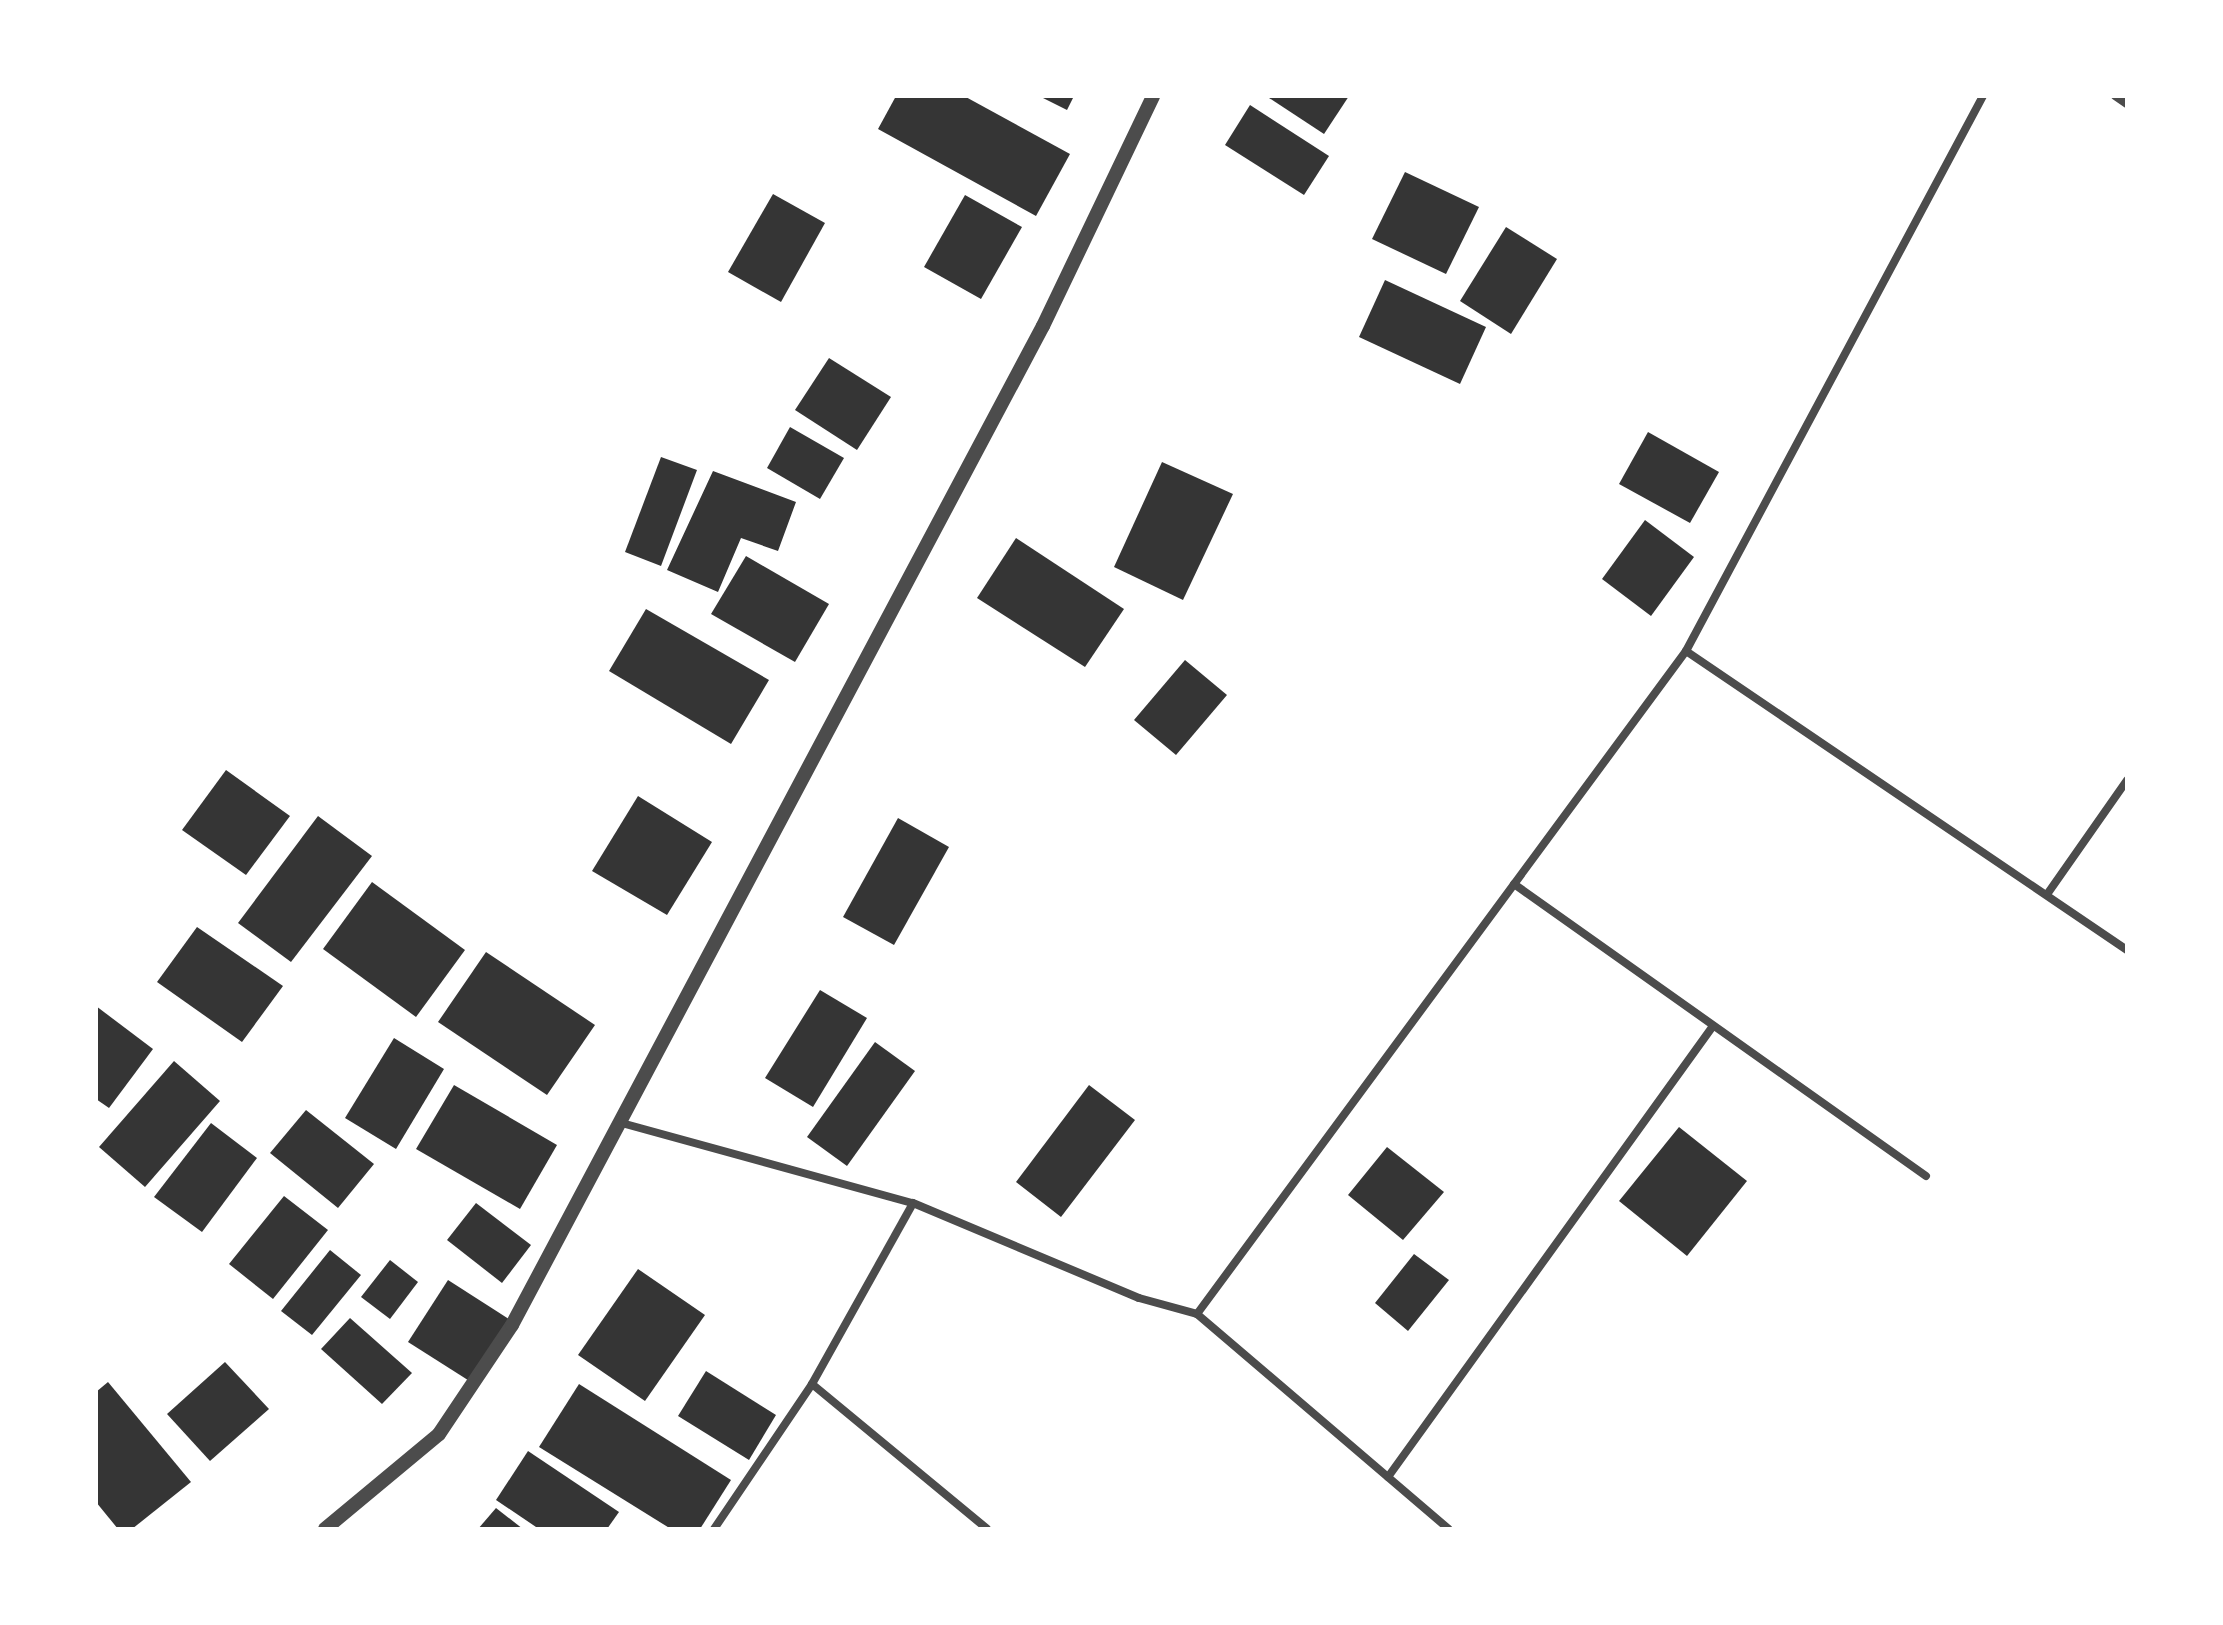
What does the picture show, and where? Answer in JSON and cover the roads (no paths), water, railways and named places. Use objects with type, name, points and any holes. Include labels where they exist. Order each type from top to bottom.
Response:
[{"type":"street","points":[[325,1529],[439,1434],[512,1325],[617,1122],[1043,326],[1153,96]]},
{"type":"street","points":[[1197,1314],[1686,651],[1983,96]]},
{"type":"street","points":[[2115,96],[2127,104]]},
{"type":"street","points":[[1686,651],[2048,893],[2127,950]]},
{"type":"street","points":[[2048,893],[2127,780]]},
{"type":"street","points":[[1514,884],[1926,1176]]},
{"type":"street","points":[[1388,1477],[1713,1026]]},
{"type":"street","points":[[617,1122],[913,1203],[1139,1298],[1197,1314],[1449,1529]]},
{"type":"street","points":[[714,1529],[812,1384],[913,1203]]},
{"type":"street","points":[[812,1384],[987,1529]]}]
